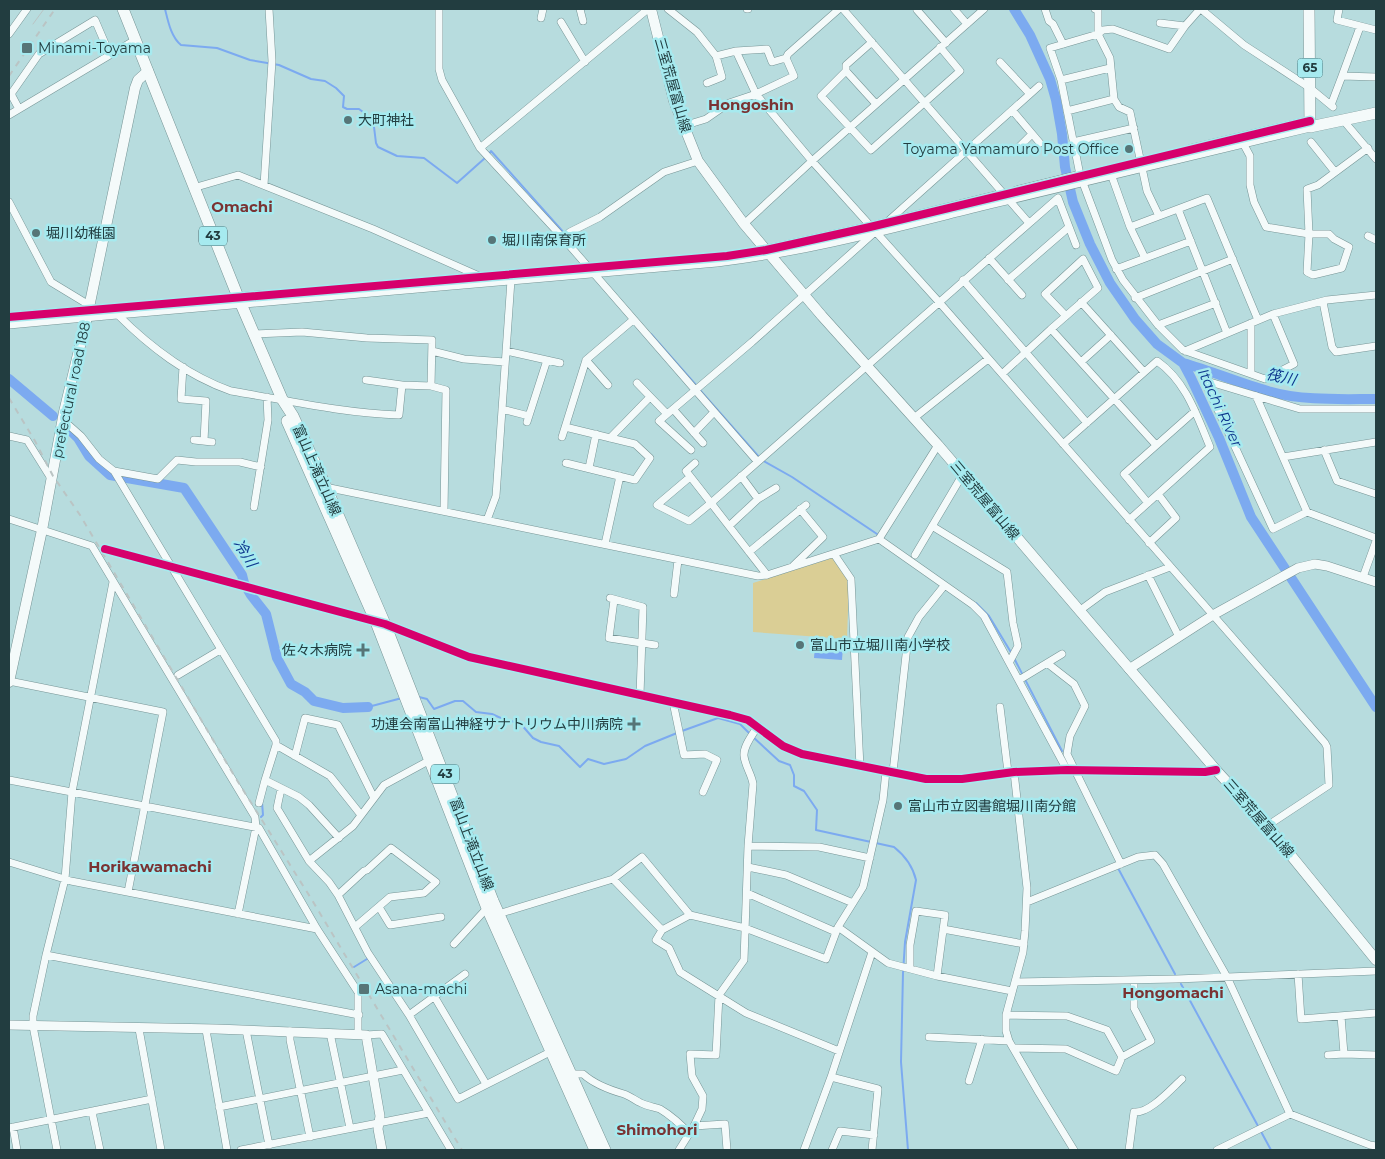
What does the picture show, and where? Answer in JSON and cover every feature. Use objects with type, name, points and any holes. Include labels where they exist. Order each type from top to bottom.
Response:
[{"type":"main road","name":"43","points":[[123,9],[148,71]]},
{"type":"main road","name":"三室荒屋富山線","points":[[650,9],[674,101],[698,161],[744,224],[803,294],[938,445],[1216,770],[1267,826],[1376,960]]},
{"type":"main road","name":"65","points":[[1309,9],[1310,124]]},
{"type":"main road","name":"富山上滝立山線","points":[[148,71],[239,300],[282,400],[293,416],[320,486],[381,623],[493,910],[566,1074],[605,1150]]},
{"type":"main road","name":"prefectural road 188","points":[[9,682],[14,639],[42,530],[62,420],[89,310],[135,88],[138,80],[148,71]]},
{"type":"main road","points":[[1310,124],[1376,106]]},
{"type":"main road","points":[[1310,124],[1376,113]]},
{"type":"main road","name":"富山上滝立山線","points":[[566,1074],[595,1150]]},
{"type":"street","points":[[9,34],[27,9]]},
{"type":"street","points":[[264,185],[272,62],[269,9]]},
{"type":"street","points":[[439,9],[439,69],[442,80],[480,148],[563,238],[757,461]]},
{"type":"street","points":[[541,18],[543,9]]},
{"type":"street","points":[[580,9],[583,21]]},
{"type":"street","points":[[480,148],[650,9]]},
{"type":"street","points":[[668,9],[697,32],[716,56],[722,76],[706,83]]},
{"type":"street","points":[[716,56],[736,51],[767,50],[772,62],[786,58],[788,54],[839,9]]},
{"type":"street","points":[[843,9],[1029,223]]},
{"type":"street","points":[[846,71],[821,96],[871,150],[960,71],[918,9]]},
{"type":"street","points":[[954,9],[967,24]]},
{"type":"street","points":[[744,224],[904,78],[984,9]]},
{"type":"street","points":[[1044,9],[1048,21],[1053,24],[1063,44]]},
{"type":"street","points":[[1097,9],[1098,34],[1110,58],[1114,99],[1119,107],[1130,112],[1147,190],[1158,216]]},
{"type":"street","points":[[1273,314],[1294,364],[1265,379],[1185,351],[1158,325],[1135,298],[1116,269],[1080,178],[1061,80],[1050,48],[1098,34],[1103,30],[1113,29],[1169,48],[1200,9],[1244,45],[1310,88],[1332,106],[1360,27]]},
{"type":"street","points":[[1339,9],[1337,20],[1376,30]]},
{"type":"street","points":[[19,109],[11,94],[39,54],[95,20],[110,55]]},
{"type":"street","points":[[561,22],[585,62]]},
{"type":"street","points":[[1160,23],[1185,26]]},
{"type":"street","points":[[9,115],[135,40]]},
{"type":"street","points":[[872,42],[846,64],[846,71],[876,104]]},
{"type":"street","points":[[736,51],[756,94],[812,161],[1002,374],[1327,747],[1329,785],[1267,826]]},
{"type":"street","points":[[683,126],[706,119],[729,104],[794,76],[786,58]]},
{"type":"street","points":[[1000,62],[1030,94]]},
{"type":"street","points":[[1061,80],[1110,68]]},
{"type":"street","points":[[1342,76],[1376,76]]},
{"type":"street","points":[[887,222],[1039,86]]},
{"type":"street","points":[[1067,111],[1114,99]]},
{"type":"street","points":[[1012,110],[1040,144]]},
{"type":"street","points":[[1343,120],[1376,159]]},
{"type":"street","points":[[9,317],[511,280],[591,270],[769,253],[1310,124]]},
{"type":"street","points":[[1080,178],[1111,174],[1141,164],[1243,144],[1310,124]]},
{"type":"street","points":[[1073,142],[1134,128]]},
{"type":"street","points":[[1017,149],[1032,134]]},
{"type":"street","points":[[1311,142],[1335,172]]},
{"type":"street","points":[[1243,144],[1250,156],[1250,185],[1254,202],[1266,227],[1309,234],[1329,234],[1349,247],[1342,268],[1313,275],[1307,272],[1309,234],[1307,189],[1318,185],[1368,148]]},
{"type":"street","points":[[563,238],[570,232],[600,217],[664,172],[698,161]]},
{"type":"street","points":[[1111,174],[1130,227],[1145,258]]},
{"type":"street","points":[[193,188],[238,175],[373,229],[479,276]]},
{"type":"street","points":[[691,450],[659,421],[752,342],[873,229],[887,222],[1007,197]]},
{"type":"street","points":[[690,477],[658,505],[689,521],[1058,198],[1076,245]]},
{"type":"street","points":[[1130,227],[1207,198],[1254,322],[1251,374]]},
{"type":"street","points":[[9,202],[51,282],[84,302],[89,310]]},
{"type":"street","points":[[1178,209],[1227,333]]},
{"type":"street","points":[[1008,280],[1069,227]]},
{"type":"street","points":[[1368,236],[1376,240]]},
{"type":"street","points":[[1116,269],[1191,241]]},
{"type":"street","points":[[989,258],[1022,296]]},
{"type":"street","points":[[1002,374],[1098,288],[1083,259],[1045,294],[1066,316]]},
{"type":"street","points":[[1135,298],[1232,260]]},
{"type":"street","points":[[9,324],[89,310],[117,314],[479,276],[591,270]]},
{"type":"street","points":[[487,520],[496,496],[511,280]]},
{"type":"street","points":[[963,280],[1086,423]]},
{"type":"street","points":[[1185,351],[1273,314],[1323,302],[1376,295]]},
{"type":"street","points":[[1081,302],[1144,372]]},
{"type":"street","points":[[1323,302],[1332,347],[1336,352],[1376,346]]},
{"type":"street","points":[[1158,325],[1216,303]]},
{"type":"street","points":[[117,314],[148,344],[183,367],[231,391],[381,415],[398,415],[402,385]]},
{"type":"street","points":[[562,437],[586,360],[633,320]]},
{"type":"street","points":[[1051,329],[1156,445]]},
{"type":"street","points":[[254,334],[302,332],[367,338],[432,340],[431,386]]},
{"type":"street","points":[[1081,362],[1111,335]]},
{"type":"street","points":[[432,351],[464,359],[505,362]]},
{"type":"street","points":[[506,351],[560,362]]},
{"type":"street","points":[[914,418],[988,359]]},
{"type":"street","points":[[502,409],[528,419],[547,360]]},
{"type":"street","points":[[586,360],[608,385]]},
{"type":"street","points":[[1062,444],[1156,361],[1171,373],[1183,388],[1210,447],[1129,520]]},
{"type":"street","points":[[183,367],[181,399],[206,401],[208,442],[194,440]]},
{"type":"street","points":[[366,380],[402,385],[431,386],[446,390],[444,511]]},
{"type":"street","points":[[1307,512],[1273,529],[1206,384],[1210,382],[1300,409],[1376,409]]},
{"type":"street","points":[[637,383],[650,397],[670,411],[703,443]]},
{"type":"street","points":[[1256,396],[1307,512],[1376,539],[1363,577]]},
{"type":"street","points":[[254,507],[262,467],[268,420],[267,397]]},
{"type":"street","points":[[610,438],[650,397]]},
{"type":"street","points":[[1148,503],[1124,474],[1195,411]]},
{"type":"street","points":[[694,433],[714,412]]},
{"type":"street","points":[[62,420],[81,436],[99,459],[114,471],[276,741],[259,803]]},
{"type":"street","points":[[566,426],[635,444],[650,458],[635,480],[566,463]]},
{"type":"street","points":[[589,468],[596,434]]},
{"type":"street","points":[[9,436],[27,440],[52,480]]},
{"type":"street","points":[[1283,457],[1376,442]]},
{"type":"street","points":[[320,486],[758,576],[767,575],[878,539],[938,445]]},
{"type":"street","points":[[1324,450],[1337,481],[1376,494]]},
{"type":"street","points":[[114,471],[158,479],[177,460],[240,462],[262,467]]},
{"type":"street","points":[[695,463],[686,471],[767,575]]},
{"type":"street","points":[[915,555],[962,474]]},
{"type":"street","points":[[605,544],[620,476]]},
{"type":"street","points":[[741,476],[758,499]]},
{"type":"street","points":[[729,526],[758,499],[776,488]]},
{"type":"street","points":[[1149,543],[1176,518],[1158,494]]},
{"type":"street","points":[[750,552],[803,507],[823,537],[792,567]]},
{"type":"street","points":[[9,519],[92,546],[255,817],[256,827],[238,914]]},
{"type":"street","points":[[932,526],[1007,572],[1013,623],[1018,646],[1010,662]]},
{"type":"street","points":[[878,539],[973,605],[984,616],[1067,770]]},
{"type":"street","points":[[105,549],[381,623],[470,657],[640,696],[730,714],[748,720],[783,746],[802,754],[860,767],[926,779],[962,779],[1011,772],[1067,770],[1205,772],[1216,770]]},
{"type":"street","points":[[834,554],[851,579],[860,767]]},
{"type":"street","points":[[674,594],[678,560]]},
{"type":"street","points":[[1129,669],[1213,615],[1298,568],[1316,564],[1376,582]]},
{"type":"street","points":[[1079,611],[1105,592],[1170,566]]},
{"type":"street","points":[[1148,575],[1179,637]]},
{"type":"street","points":[[57,1150],[33,1026],[46,955],[65,879],[72,792],[113,582]]},
{"type":"street","points":[[454,944],[493,910],[613,879],[642,857],[690,915],[745,928],[826,958],[837,930],[863,887],[890,772],[908,637],[919,617],[944,586]]},
{"type":"street","points":[[640,696],[641,643],[643,607],[612,599],[608,638],[641,643],[655,645]]},
{"type":"street","points":[[178,675],[220,650]]},
{"type":"street","points":[[1019,680],[1062,654]]},
{"type":"street","points":[[1047,663],[1074,684],[1085,706],[1070,736],[1067,754],[1121,864]]},
{"type":"street","points":[[9,682],[163,712],[128,892]]},
{"type":"street","points":[[672,702],[684,755],[705,754],[717,760],[703,792]]},
{"type":"street","points":[[1000,707],[1027,888],[1024,944],[1016,982],[1006,1015],[1006,1031],[1009,1041],[1074,1150]]},
{"type":"street","points":[[295,756],[304,718],[338,725],[374,798]]},
{"type":"street","points":[[679,1150],[690,1134],[702,1109],[703,1096],[692,1076],[690,1054],[716,1055],[719,995],[744,960],[748,846],[753,784],[752,775],[744,757],[746,746],[758,726]]},
{"type":"street","points":[[276,745],[330,776],[362,814]]},
{"type":"street","points":[[309,861],[353,826],[384,785],[434,758]]},
{"type":"street","points":[[9,780],[259,828],[317,930],[358,992],[362,1034],[373,1076],[381,1123],[378,1129],[382,1150]]},
{"type":"street","points":[[265,780],[299,797],[309,805],[339,838]]},
{"type":"street","points":[[281,788],[277,808],[309,861],[329,882],[338,896],[368,953],[409,1015],[458,1099],[555,1050]]},
{"type":"street","points":[[748,846],[819,847],[870,858]]},
{"type":"street","points":[[338,896],[364,870],[367,870],[391,848],[436,882],[424,893],[390,897],[356,927]]},
{"type":"street","points":[[1027,902],[1138,857],[1155,854],[1163,864],[1227,977],[1290,1114],[1376,1146]]},
{"type":"street","points":[[9,862],[65,879],[317,930]]},
{"type":"street","points":[[748,867],[786,875],[853,903]]},
{"type":"street","points":[[613,879],[662,930]]},
{"type":"street","points":[[747,893],[837,930],[888,963],[937,976],[1012,991]]},
{"type":"street","points":[[379,907],[390,925],[441,918]]},
{"type":"street","points":[[910,968],[910,945],[916,911],[945,915],[937,976]]},
{"type":"street","points":[[690,915],[662,930],[656,940],[669,948],[680,972],[746,1013],[839,1051]]},
{"type":"street","points":[[943,929],[1024,944]]},
{"type":"street","points":[[804,1150],[831,1077],[872,952]]},
{"type":"street","points":[[46,955],[359,1015]]},
{"type":"street","points":[[1016,982],[1134,980],[1376,971]]},
{"type":"street","points":[[409,1015],[465,974]]},
{"type":"street","points":[[1298,974],[1300,1019],[1376,1013]]},
{"type":"street","points":[[1014,1048],[1066,1049],[1116,1071],[1122,1057],[1151,1041],[1134,1008],[1134,980]]},
{"type":"street","points":[[434,996],[486,1084]]},
{"type":"street","points":[[1006,1015],[1067,1016],[1107,1030],[1122,1057]]},
{"type":"street","points":[[1341,1016],[1344,1054]]},
{"type":"street","points":[[9,1025],[382,1034],[451,1150]]},
{"type":"street","points":[[139,1029],[161,1150]]},
{"type":"street","points":[[206,1030],[227,1150]]},
{"type":"street","points":[[246,1030],[269,1145]]},
{"type":"street","points":[[290,1031],[290,1040],[310,1137]]},
{"type":"street","points":[[330,1033],[350,1128]]},
{"type":"street","points":[[929,1037],[1009,1041]]},
{"type":"street","points":[[968,1081],[982,1039]]},
{"type":"street","points":[[1328,1055],[1376,1055]]},
{"type":"street","points":[[219,1107],[403,1070]]},
{"type":"street","points":[[566,1074],[583,1074],[591,1081],[617,1093],[626,1094],[642,1103],[659,1109],[676,1120],[690,1134]]},
{"type":"street","points":[[831,1077],[878,1088],[872,1150]]},
{"type":"street","points":[[1129,1150],[1134,1112],[1139,1112],[1153,1105],[1182,1079]]},
{"type":"street","points":[[17,1150],[11,1128],[152,1100]]},
{"type":"street","points":[[92,1112],[100,1150]]},
{"type":"street","points":[[241,1150],[429,1113]]},
{"type":"street","points":[[1217,1150],[1290,1114]]},
{"type":"street","points":[[694,1126],[725,1124],[727,1150]]},
{"type":"street","points":[[832,1150],[840,1131],[874,1136]]},
{"type":"shaded area","points":[[832,558],[849,581],[847,639],[753,632],[753,583]]},
{"type":"water","points":[[815,644],[843,646],[842,660],[814,658]]},
{"type":"waterway","points":[[165,9],[172,33],[181,45],[217,48],[250,60],[279,65],[311,79],[325,81],[344,96],[343,107],[359,109],[363,112],[374,127],[378,147],[397,156],[424,158],[457,183],[485,158]]},
{"type":"waterway","name":"Itachi River","points":[[1014,9],[1030,35],[1050,79],[1056,100],[1065,167],[1073,202],[1090,244],[1110,283],[1135,319],[1157,344],[1183,363],[1219,438],[1251,517],[1376,707]]},
{"type":"waterway","points":[[488,155],[491,151],[565,234]]},
{"type":"waterway","points":[[568,238],[574,246]]},
{"type":"waterway","points":[[651,334],[696,385]]},
{"type":"waterway","name":"筏川","points":[[1183,363],[1257,388],[1281,394],[1322,399],[1376,399]]},
{"type":"waterway","name":"冷川","points":[[9,379],[53,416]]},
{"type":"waterway","points":[[699,389],[759,457]]},
{"type":"waterway","name":"冷川","points":[[71,431],[78,438],[89,456],[110,475],[184,488],[242,575],[251,595],[266,614],[277,658],[291,684],[305,692],[314,701],[343,708],[368,707]]},
{"type":"waterway","points":[[762,460],[792,477],[880,536]]},
{"type":"waterway","points":[[976,603],[989,616],[1012,654]]},
{"type":"waterway","points":[[1014,658],[1062,751]]},
{"type":"waterway","points":[[419,697],[427,699],[434,709],[455,701],[463,701],[476,712],[492,714],[505,720],[520,723],[533,738],[559,746],[580,767],[588,759],[604,764],[626,759],[645,746],[677,733]]},
{"type":"waterway","points":[[368,707],[402,698]]},
{"type":"waterway","points":[[682,731],[718,718],[740,724],[750,734]]},
{"type":"waterway","points":[[753,737],[779,761],[790,765],[794,775],[794,786],[804,791],[817,810],[816,830],[894,847],[908,862],[915,875],[916,880],[905,942],[903,973],[901,1062],[908,1150]]},
{"type":"waterway","points":[[261,817],[263,815],[262,802]]},
{"type":"waterway","points":[[1119,870],[1175,974]]},
{"type":"waterway","points":[[354,967],[367,959]]},
{"type":"waterway","points":[[1181,984],[1271,1150]]},
{"type":"tram line","points":[[33,24],[44,9]]},
{"type":"railway","points":[[9,76],[55,9]]},
{"type":"railway","points":[[9,398],[35,441],[53,476],[80,515],[235,777],[312,900],[462,1150]]},
{"type":"cycle path","points":[[9,317],[727,256],[766,250],[870,227],[1310,121]]},
{"type":"cycle path","points":[[105,549],[385,624],[469,657],[748,720],[783,746],[802,754],[926,779],[962,779],[1014,772],[1067,770],[1205,772],[1216,770]]},
{"type":"place","name":"Minami-Toyama","points":[[27,48]]},
{"type":"place","name":"大町神社","points":[[348,120]]},
{"type":"place","name":"Toyama Yamamuro Post Office","points":[[1129,149]]},
{"type":"place","name":"堀川幼稚園","points":[[36,233]]},
{"type":"place","name":"堀川南保育所","points":[[492,240]]},
{"type":"place","name":"富山市立堀川南小学校","points":[[800,645]]},
{"type":"place","name":"佐々木病院","points":[[363,650]]},
{"type":"place","name":"功連会南富山神経サナトリウム中川病院","points":[[634,724]]},
{"type":"place","name":"富山市立図書館堀川南分館","points":[[898,806]]},
{"type":"place","name":"Asana-machi","points":[[364,989]]},
{"type":"district","name":"Hongoshin","points":[[751,105]]},
{"type":"district","name":"Omachi","points":[[242,207]]},
{"type":"district","name":"Horikawamachi","points":[[150,867]]},
{"type":"district","name":"Hongomachi","points":[[1173,993]]},
{"type":"district","name":"Shimohori","points":[[657,1130]]}]
